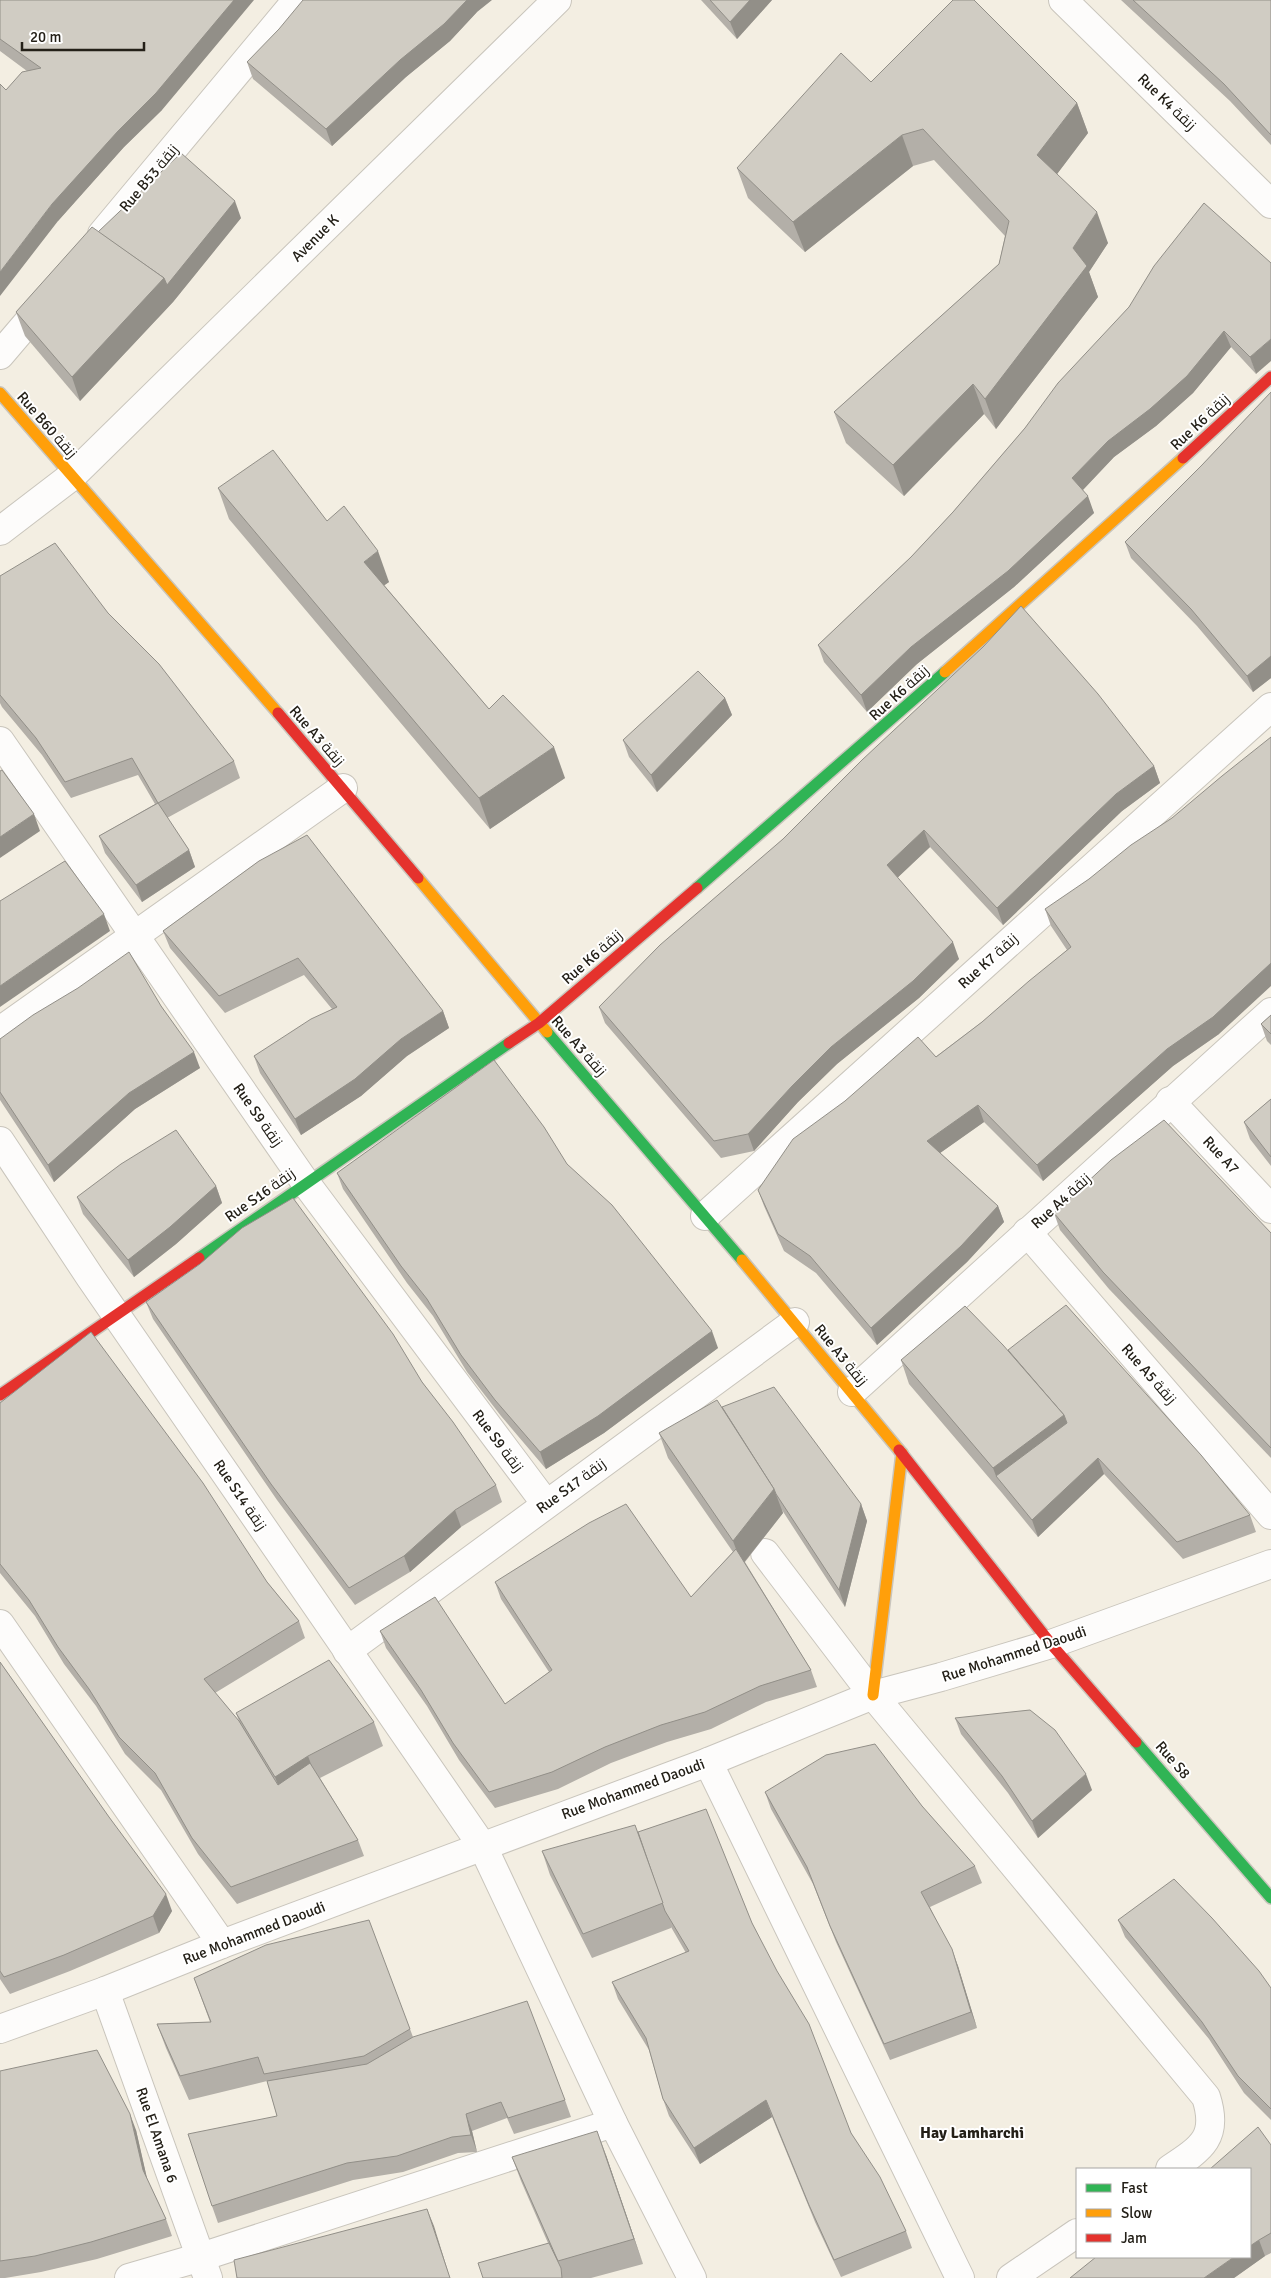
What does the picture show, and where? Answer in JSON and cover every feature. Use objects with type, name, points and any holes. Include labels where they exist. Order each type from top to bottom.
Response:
[{"type":"street","name":"Rue B53 زنقة","points":[[84,256],[297,0]]},
{"type":"street","name":"Avenue K","points":[[0,530],[72,476],[557,0]]},
{"type":"street","name":"Rue K4 زنقة","points":[[1063,0],[1271,204]]},
{"type":"street","points":[[0,355],[64,279]]},
{"type":"street","name":"Rue K6 زنقة","points":[[539,1023],[878,732],[1125,511],[1271,377]]},
{"type":"street","name":"Rue B60 زنقة","points":[[0,393],[72,476]]},
{"type":"street","name":"Rue A3 زنقة","points":[[72,476],[343,788],[539,1023],[795,1322],[902,1452],[1051,1644]]},
{"type":"street","name":"Rue K7 زنقة","points":[[706,1216],[1271,707]]},
{"type":"street","name":"Rue S9 زنقة","points":[[0,741],[305,1182],[546,1504]]},
{"type":"street","points":[[0,1031],[343,788]]},
{"type":"street","name":"Rue A4 زنقة","points":[[852,1392],[1170,1101],[1271,1012]]},
{"type":"street","name":"Rue S16 زنقة","points":[[0,1395],[305,1182],[539,1023]]},
{"type":"street","name":"Rue A7","points":[[1170,1101],[1271,1209]]},
{"type":"street","name":"Rue S14 زنقة","points":[[0,1141],[117,1315],[483,1847],[613,2123],[692,2278]]},
{"type":"street","name":"Rue A5 زنقة","points":[[1027,1232],[1271,1515]]},
{"type":"street","name":"Rue S17 زنقة","points":[[347,1651],[795,1322]]},
{"type":"street","points":[[873,1695],[902,1452]]},
{"type":"street","points":[[765,1553],[873,1695],[1206,2097],[1212,2115],[1211,2127],[1206,2139],[1186,2159],[1172,2168]]},
{"type":"street","name":"Rue Mohammed Daoudi","points":[[0,2029],[483,1847],[582,1807],[708,1762],[873,1695],[1051,1644],[1271,1564]]},
{"type":"street","points":[[0,1624],[222,1944]]},
{"type":"street","name":"Rue S8","points":[[1051,1644],[1271,1898]]},
{"type":"street","points":[[708,1762],[960,2278]]},
{"type":"street","name":"Rue El Amana 6","points":[[105,1991],[205,2267]]},
{"type":"street","points":[[129,2278],[205,2267],[613,2123]]},
{"type":"street","points":[[1011,2278],[1076,2234]]},
{"type":"building","points":[[0,0],[234,0],[156,93],[118,131],[52,204],[0,272],[0,84],[6,90],[22,72],[41,68],[0,39]]},
{"type":"building","points":[[303,0],[467,0],[444,24],[400,60],[326,129],[247,62],[279,29]]},
{"type":"building","points":[[710,0],[750,0],[730,22]]},
{"type":"building","points":[[953,0],[974,0],[1077,103],[1037,155],[1097,212],[1073,248],[1087,266],[985,399],[973,384],[893,465],[834,412],[999,264],[1009,221],[923,129],[902,135],[793,222],[737,168],[841,53],[871,82]]},
{"type":"building","points":[[1133,0],[1271,0],[1271,135],[1224,84]]},
{"type":"building","points":[[181,153],[235,201],[167,285],[164,278],[98,232]]},
{"type":"building","points":[[1204,203],[1271,263],[1271,339],[1250,357],[1224,331],[1187,376],[1150,409],[1108,441],[1072,478],[1088,496],[1008,571],[911,647],[861,695],[818,645],[911,557],[953,512],[1025,428],[1058,383],[1129,307],[1154,266]]},
{"type":"building","points":[[92,227],[164,278],[72,377],[16,312]]},
{"type":"building","points":[[1271,392],[1271,656],[1247,676],[1191,609],[1125,542]]},
{"type":"building","points":[[273,450],[327,521],[344,506],[378,551],[364,562],[489,709],[503,695],[554,747],[479,798],[218,488]]},
{"type":"building","points":[[55,543],[108,613],[159,664],[234,761],[158,803],[132,758],[65,782],[36,738],[0,695],[0,576]]},
{"type":"building","points":[[1021,606],[1098,694],[1154,766],[1116,794],[997,908],[924,830],[887,865],[953,942],[913,981],[831,1047],[748,1134],[714,1141],[599,1007],[660,945],[783,839],[862,760],[983,647]]},
{"type":"building","points":[[698,671],[725,698],[651,775],[623,740]]},
{"type":"building","points":[[1271,737],[1271,963],[1213,1017],[1167,1049],[1037,1165],[978,1105],[927,1141],[998,1206],[961,1246],[871,1328],[810,1256],[778,1234],[758,1190],[793,1139],[845,1101],[918,1037],[936,1057],[982,1022],[1071,947],[1045,909],[1089,879],[1131,845],[1172,818]]},
{"type":"building","points":[[2,770],[34,814],[0,837],[0,771]]},
{"type":"building","points":[[158,803],[189,850],[136,885],[99,836]]},
{"type":"building","points":[[307,835],[443,1011],[401,1039],[355,1079],[295,1119],[254,1056],[311,1019],[337,1007],[298,958],[219,996],[163,931],[259,861]]},
{"type":"building","points":[[65,861],[104,914],[0,986],[0,901]]},
{"type":"building","points":[[129,952],[161,1006],[194,1052],[129,1093],[48,1165],[0,1092],[0,1039]]},
{"type":"building","points":[[1271,1015],[1271,1034],[1261,1024]]},
{"type":"building","points":[[494,1060],[544,1127],[567,1164],[612,1205],[712,1331],[598,1416],[540,1452],[495,1400],[461,1355],[427,1299],[401,1266],[337,1173]]},
{"type":"building","points":[[1271,1099],[1271,1157],[1244,1122]]},
{"type":"building","points":[[1164,1120],[1271,1233],[1271,1448],[1103,1272],[1054,1213],[1111,1160]]},
{"type":"building","points":[[176,1130],[216,1186],[170,1227],[128,1260],[77,1197],[121,1164]]},
{"type":"building","points":[[293,1198],[393,1334],[422,1382],[453,1422],[496,1485],[455,1510],[404,1556],[349,1588],[271,1484],[146,1302],[200,1264],[242,1228]]},
{"type":"building","points":[[1066,1305],[1201,1455],[1250,1515],[1177,1542],[1098,1458],[1032,1520],[996,1476],[1067,1423],[1064,1415],[1008,1350]]},
{"type":"building","points":[[965,1306],[1003,1345],[1064,1415],[993,1468],[901,1360]]},
{"type":"building","points":[[91,1332],[203,1483],[267,1582],[299,1621],[204,1679],[239,1721],[278,1785],[310,1763],[358,1840],[231,1887],[192,1838],[155,1773],[119,1737],[89,1689],[58,1647],[29,1600],[0,1564],[0,1403]]},
{"type":"building","points":[[774,1387],[861,1504],[839,1590],[722,1407]]},
{"type":"building","points":[[717,1400],[774,1489],[733,1541],[659,1433]]},
{"type":"building","points":[[626,1504],[691,1597],[736,1549],[811,1670],[760,1686],[705,1712],[661,1725],[605,1747],[552,1772],[489,1792],[453,1743],[421,1690],[380,1631],[435,1597],[505,1704],[552,1670],[495,1582],[589,1523]]},
{"type":"building","points":[[329,1660],[374,1722],[308,1756],[275,1777],[236,1713]]},
{"type":"building","points":[[0,1662],[109,1817],[166,1894],[153,1916],[64,1955],[4,1977],[0,1971]]},
{"type":"building","points":[[1030,1710],[1055,1730],[1086,1774],[1032,1821],[1002,1776],[955,1718]]},
{"type":"building","points":[[875,1744],[922,1806],[975,1866],[921,1892],[952,1949],[971,2012],[884,2044],[830,1926],[807,1867],[765,1792],[826,1755]]},
{"type":"building","points":[[706,1809],[752,1923],[777,1971],[809,2024],[851,2133],[880,2177],[906,2231],[834,2260],[766,2100],[694,2148],[663,2099],[646,2038],[612,1982],[689,1951],[665,1911],[638,1832]]},
{"type":"building","points":[[635,1825],[663,1903],[583,1934],[542,1851]]},
{"type":"building","points":[[1174,1879],[1212,1918],[1259,1971],[1271,1988],[1271,2109],[1238,2076],[1202,2022],[1118,1920]]},
{"type":"building","points":[[369,1920],[410,2029],[364,2056],[264,2074],[258,2057],[180,2076],[157,2024],[211,2022],[194,1978],[266,1945]]},
{"type":"building","points":[[527,2001],[565,2100],[508,2118],[501,2102],[466,2114],[471,2135],[452,2137],[397,2156],[347,2163],[212,2206],[188,2134],[277,2116],[267,2081],[367,2064],[413,2037]]},
{"type":"building","points":[[97,2050],[130,2114],[143,2170],[166,2219],[91,2242],[35,2256],[0,2261],[0,2071]]},
{"type":"building","points":[[1258,2127],[1271,2145],[1271,2233],[1251,2245],[1251,2168],[1211,2168]]},
{"type":"building","points":[[597,2131],[634,2239],[558,2261],[512,2157]]},
{"type":"building","points":[[427,2209],[450,2278],[237,2278],[234,2260]]},
{"type":"building","points":[[549,2243],[561,2268],[562,2278],[483,2278],[478,2263]]},
{"type":"building","points":[[1095,2258],[1233,2258],[1204,2278],[1070,2278]]},
{"type":"traffic: fast","points":[[697,888],[945,672]]},
{"type":"traffic: fast","points":[[547,1032],[742,1260]]},
{"type":"traffic: fast","points":[[199,1258],[509,1043]]},
{"type":"traffic: fast","points":[[1136,1742],[1271,1898]]},
{"type":"traffic: slow","points":[[0,393],[278,713]]},
{"type":"traffic: slow","points":[[945,672],[1183,458]]},
{"type":"traffic: slow","points":[[418,878],[547,1032]]},
{"type":"traffic: slow","points":[[742,1260],[899,1450]]},
{"type":"traffic: slow","points":[[873,1695],[902,1453]]},
{"type":"traffic: jam","points":[[1183,458],[1271,377]]},
{"type":"traffic: jam","points":[[278,713],[418,878]]},
{"type":"traffic: jam","points":[[509,1043],[539,1023],[697,888]]},
{"type":"traffic: jam","points":[[0,1395],[199,1258]]},
{"type":"traffic: jam","points":[[899,1450],[1051,1644],[1136,1742]]},
{"type":"district","name":"Hay Lamharchi","points":[[972,2133]]}]
